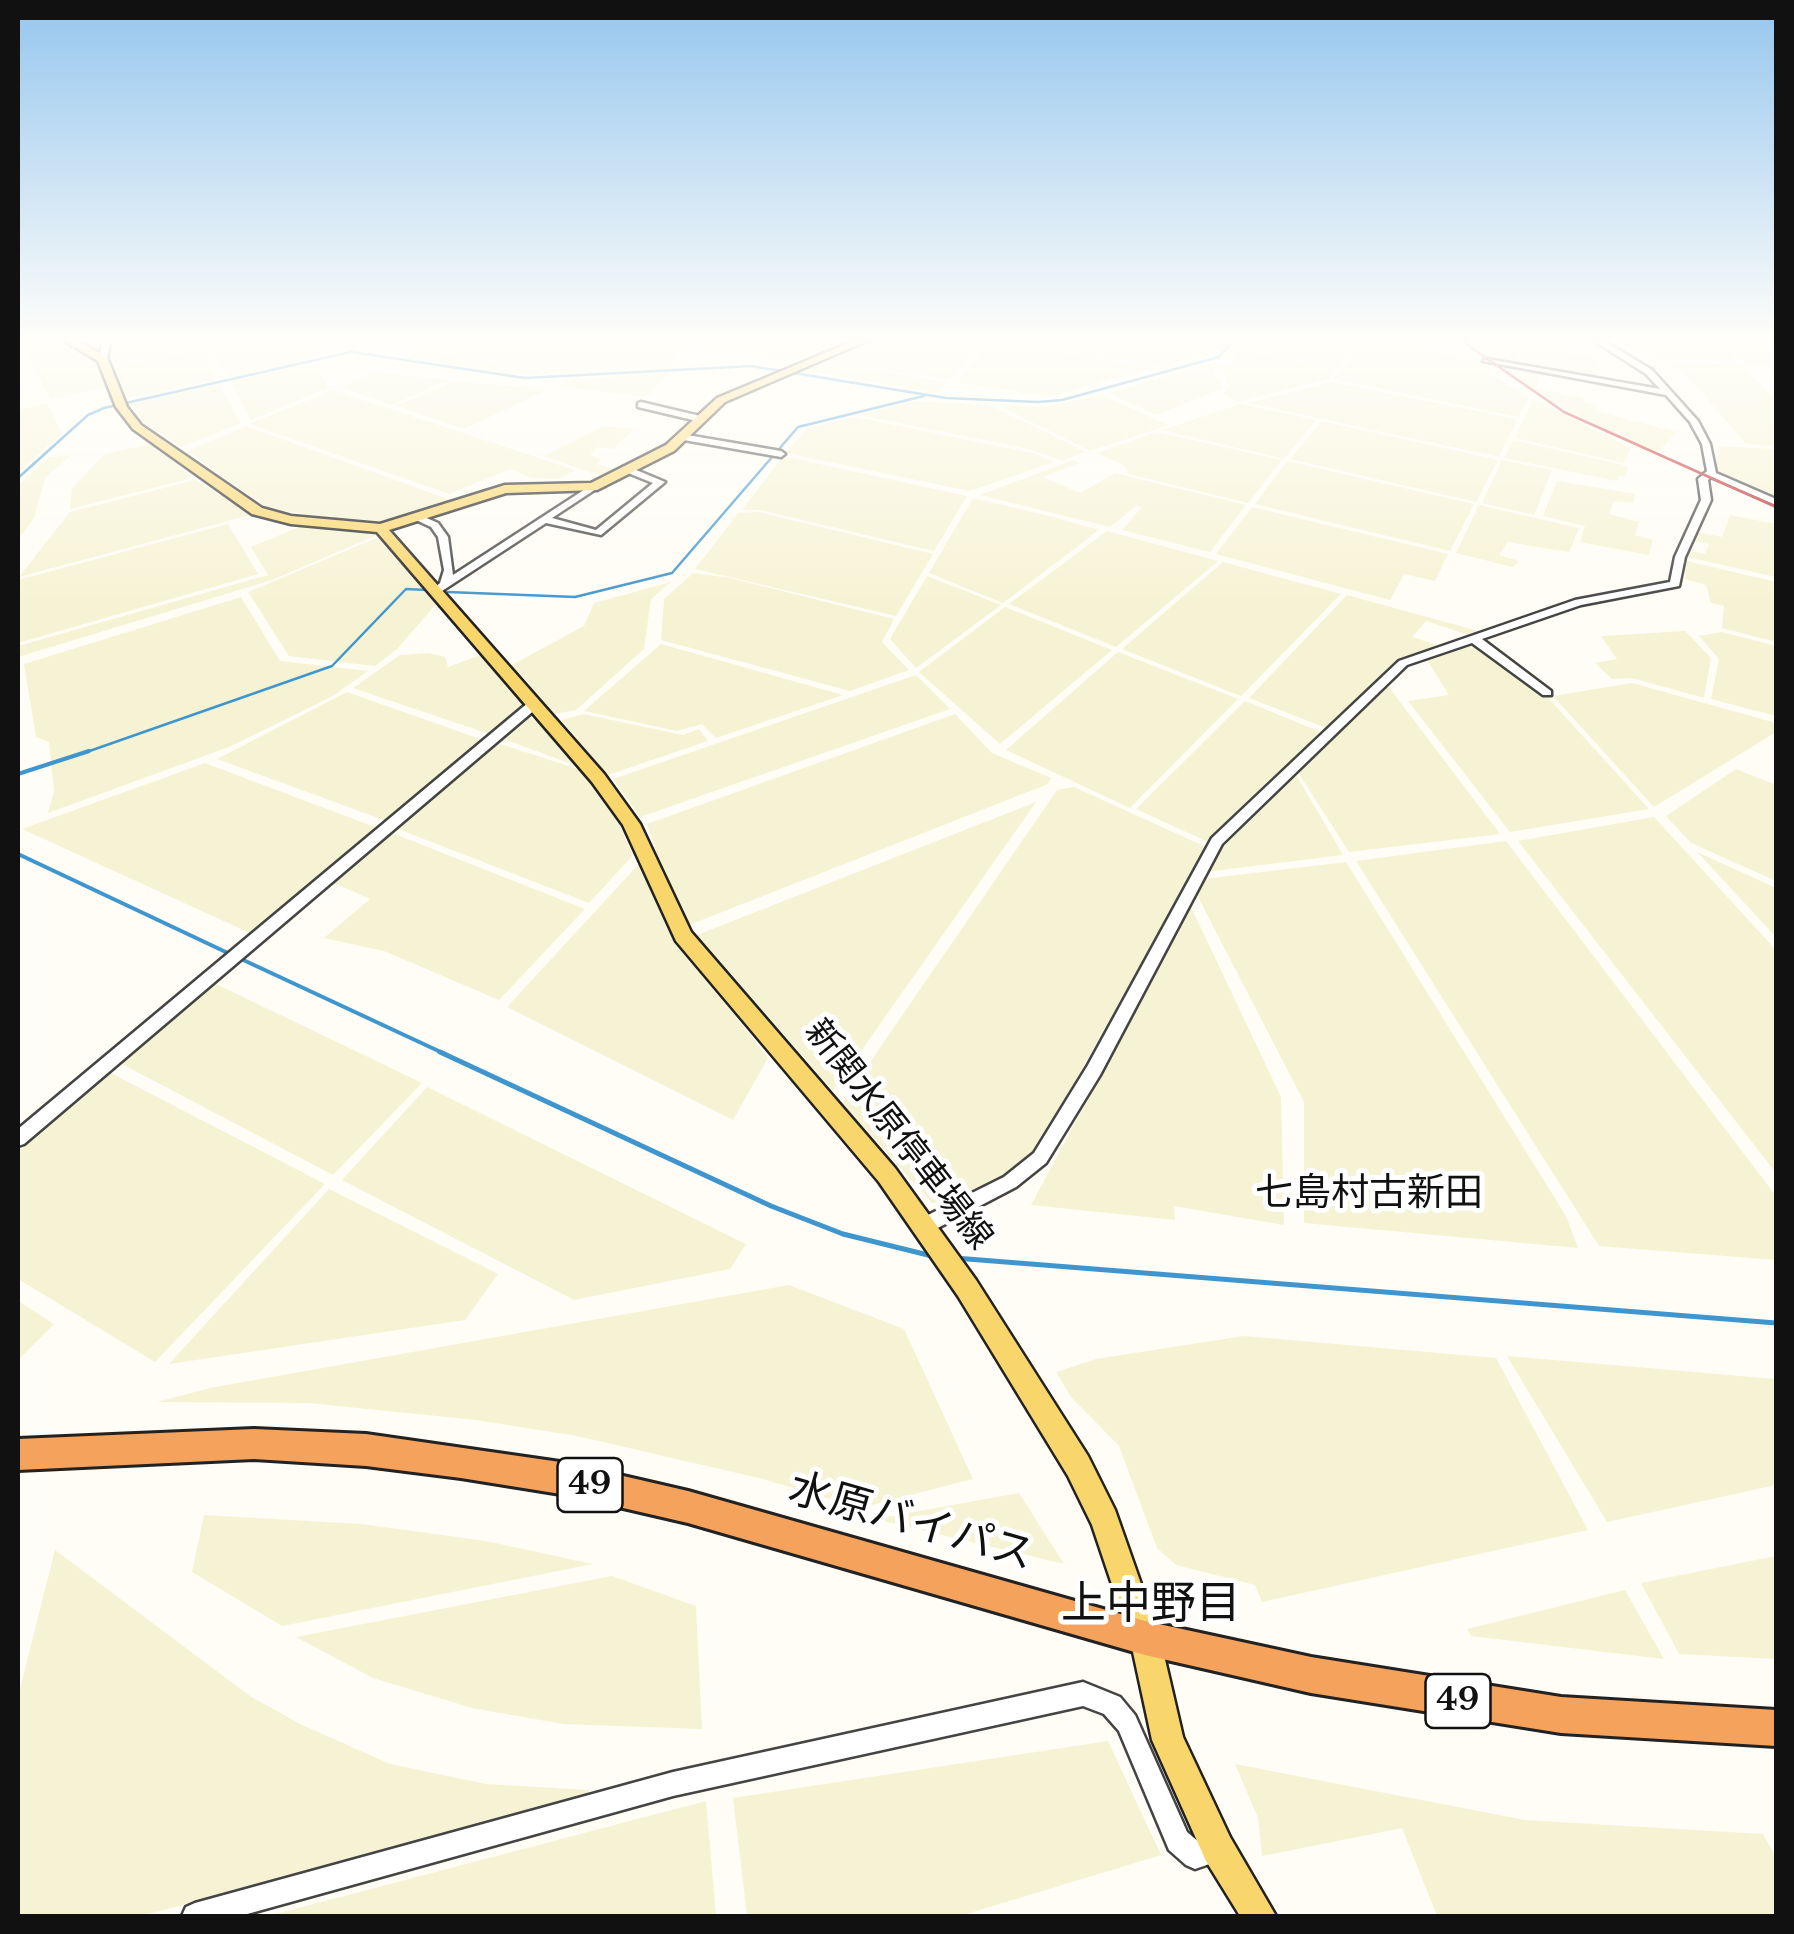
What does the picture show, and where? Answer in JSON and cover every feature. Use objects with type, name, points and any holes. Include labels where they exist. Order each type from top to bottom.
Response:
[{"type":"highway","name":"水原バイパス","points":[[18,1455],[254,1444],[366,1450],[462,1462],[688,1507],[1145,1638],[1443,1699],[1580,1716],[1776,1728]]},
{"type":"main road","points":[[137,427],[257,511],[291,520],[381,528],[512,488],[593,487],[670,448],[689,427]]},
{"type":"main road","name":"新関水原停車場線","points":[[381,528],[441,587],[631,824],[683,936],[841,1119],[967,1288],[1096,1502],[1145,1638],[1168,1740],[1218,1849],[1259,1916]]},
{"type":"street","points":[[1696,427],[1703,436],[1711,474]]},
{"type":"street","points":[[681,437],[778,453]]},
{"type":"street","points":[[544,519],[598,533],[660,482],[626,469]]},
{"type":"street","points":[[1711,474],[1776,502]]},
{"type":"street","points":[[929,1234],[1010,1182],[1052,1144],[1217,841],[1403,663],[1579,602],[1675,584],[1680,557],[1706,500],[1703,479],[1711,474]]},
{"type":"street","points":[[441,587],[593,487]]},
{"type":"street","points":[[418,518],[435,525],[443,537],[449,570],[441,587]]},
{"type":"street","points":[[1474,638],[1547,692]]},
{"type":"street","points":[[18,1138],[533,705]]},
{"type":"street","points":[[195,1916],[673,1784],[1083,1694],[1112,1705],[1127,1723],[1178,1842],[1195,1856],[1218,1849]]},
{"type":"shaded area","points":[[18,427],[59,427],[62,433],[18,472]]},
{"type":"shaded area","points":[[151,427],[230,427],[181,447]]},
{"type":"shaded area","points":[[249,427],[459,503],[371,523],[269,509],[187,451]]},
{"type":"shaded area","points":[[258,427],[446,427],[575,470],[558,479],[531,478],[511,469],[449,494]]},
{"type":"shaded area","points":[[601,427],[634,429],[613,449],[598,447],[590,455],[601,459],[596,464],[619,470],[607,478],[544,456]]},
{"type":"shaded area","points":[[906,427],[1033,453],[1054,462],[970,491],[786,453],[808,428]]},
{"type":"shaded area","points":[[920,427],[1035,427],[1086,452],[1062,461],[1029,449]]},
{"type":"shaded area","points":[[1042,427],[1162,427],[1090,451]]},
{"type":"shaded area","points":[[1170,427],[1310,427],[1284,459],[1162,430]]},
{"type":"shaded area","points":[[1317,427],[1350,427],[1498,460],[1476,502],[1290,459]]},
{"type":"shaded area","points":[[1361,427],[1513,427],[1499,457]]},
{"type":"shaded area","points":[[1520,427],[1590,427],[1631,448],[1624,463],[1515,438]]},
{"type":"shaded area","points":[[1603,427],[1659,427],[1677,432],[1656,454]]},
{"type":"shaded area","points":[[1732,427],[1776,427],[1776,446],[1746,444]]},
{"type":"shaded area","points":[[1157,432],[1282,460],[1248,503],[1128,474],[1125,466],[1097,453]]},
{"type":"shaded area","points":[[1513,440],[1628,466],[1626,476],[1619,475],[1617,481],[1504,458]]},
{"type":"shaded area","points":[[154,443],[192,478],[70,509],[72,488],[105,454]]},
{"type":"shaded area","points":[[1717,446],[1776,449],[1776,500],[1721,474],[1714,463],[1720,454]]},
{"type":"shaded area","points":[[70,456],[45,478],[34,518],[18,540],[18,485],[49,457]]},
{"type":"shaded area","points":[[783,456],[967,496],[934,551],[760,510],[742,510]]},
{"type":"shaded area","points":[[1073,460],[1079,463],[1043,477],[1080,493],[1115,473],[1246,505],[1210,552],[1122,530],[1141,508],[1137,505],[1110,527],[980,495]]},
{"type":"shaded area","points":[[1502,460],[1552,470],[1534,515],[1482,503]]},
{"type":"shaded area","points":[[1287,461],[1474,504],[1450,551],[1255,504]]},
{"type":"shaded area","points":[[195,480],[254,514],[19,577],[70,512]]},
{"type":"shaded area","points":[[1557,481],[1635,494],[1634,503],[1614,501],[1609,514],[1639,522],[1635,535],[1653,540],[1649,555],[1580,542],[1585,526],[1543,516]]},
{"type":"shaded area","points":[[973,498],[1099,530],[1003,603],[929,573]]},
{"type":"shaded area","points":[[1479,505],[1579,528],[1569,552],[1508,542],[1499,555],[1519,561],[1513,567],[1456,553]]},
{"type":"shaded area","points":[[1252,507],[1448,554],[1435,581],[1404,574],[1390,600],[1216,554]]},
{"type":"shaded area","points":[[758,512],[933,554],[896,616],[695,569],[738,513]]},
{"type":"shaded area","points":[[1730,515],[1776,524],[1776,577],[1687,557],[1690,551],[1705,554],[1709,544],[1693,541],[1698,532],[1722,537]]},
{"type":"shaded area","points":[[228,524],[258,574],[18,643],[18,580]]},
{"type":"shaded area","points":[[304,525],[377,535],[272,580],[18,657],[18,646],[268,575],[251,547]]},
{"type":"shaded area","points":[[1107,531],[1218,561],[1116,647],[1009,604]]},
{"type":"shaded area","points":[[379,537],[387,538],[437,603],[397,649],[375,666],[289,656],[248,592]]},
{"type":"shaded area","points":[[1687,561],[1776,582],[1776,642],[1722,628],[1724,606],[1711,603],[1706,585],[1685,579]]},
{"type":"shaded area","points":[[1223,562],[1341,594],[1241,696],[1122,649]]},
{"type":"shaded area","points":[[693,573],[730,578],[894,619],[882,642],[909,670],[850,691],[661,640],[664,599]]},
{"type":"shaded area","points":[[927,576],[1001,605],[916,668],[890,639]]},
{"type":"shaded area","points":[[671,582],[651,599],[644,649],[576,710],[551,715],[527,687],[530,683],[522,681],[510,666],[584,626],[594,603]]},
{"type":"shaded area","points":[[1347,595],[1478,631],[1469,635],[1426,621],[1412,637],[1437,645],[1404,658],[1329,729],[1249,698]]},
{"type":"shaded area","points":[[241,597],[280,661],[368,671],[331,697],[229,747],[48,813],[54,791],[49,742],[36,737],[24,664]]},
{"type":"shaded area","points":[[1005,607],[1112,650],[1000,744],[919,672]]},
{"type":"shaded area","points":[[1685,631],[1711,658],[1704,698],[1632,678],[1612,679],[1595,663],[1617,659],[1601,636]]},
{"type":"shaded area","points":[[1722,632],[1776,646],[1776,716],[1711,699],[1719,659],[1699,636]]},
{"type":"shaded area","points":[[1474,641],[1541,690],[1649,809],[1510,832],[1408,701],[1449,695],[1426,658]]},
{"type":"shaded area","points":[[661,644],[843,695],[716,738],[702,724],[677,731],[584,711]]},
{"type":"shaded area","points":[[1118,652],[1238,699],[1130,808],[1006,750]]},
{"type":"shaded area","points":[[429,653],[445,657],[448,667],[486,653],[524,706],[492,735],[353,688],[400,655]]},
{"type":"shaded area","points":[[916,675],[950,709],[640,817],[613,779]]},
{"type":"shaded area","points":[[1632,683],[1776,723],[1776,732],[1654,807],[1553,696]]},
{"type":"shaded area","points":[[1388,686],[1500,834],[1349,852],[1297,771]]},
{"type":"shaded area","points":[[347,692],[486,741],[389,822],[217,759]]},
{"type":"shaded area","points":[[1245,701],[1321,732],[1208,842],[1136,809]]},
{"type":"shaded area","points":[[584,714],[683,735],[699,729],[708,741],[608,775],[561,720]]},
{"type":"shaded area","points":[[955,714],[992,753],[1051,778],[1048,784],[689,925],[669,889],[647,824]]},
{"type":"shaded area","points":[[528,716],[547,728],[577,766],[501,738]]},
{"type":"shaded area","points":[[497,743],[578,769],[609,802],[633,855],[589,903],[398,829]]},
{"type":"shaded area","points":[[205,763],[380,829],[252,934],[22,829]]},
{"type":"shaded area","points":[[1736,769],[1776,785],[1776,881],[1691,843],[1666,816]]},
{"type":"shaded area","points":[[1295,773],[1343,855],[1205,872],[1221,843]]},
{"type":"shaded area","points":[[1074,787],[1206,847],[1038,1148],[1012,1172],[952,1199],[932,1203],[842,1103],[1057,790]]},
{"type":"shaded area","points":[[1036,802],[833,1091],[697,935]]},
{"type":"shaded area","points":[[1654,817],[1776,950],[1776,1173],[1518,841]]},
{"type":"shaded area","points":[[392,833],[585,909],[499,1000],[384,951],[324,938],[370,899],[332,882]]},
{"type":"shaded area","points":[[1506,841],[1776,1196],[1776,1260],[1599,1246],[1356,861]]},
{"type":"shaded area","points":[[1697,852],[1776,888],[1776,937]]},
{"type":"shaded area","points":[[1346,862],[1566,1216],[1578,1248],[1304,1223],[1304,1102],[1197,895],[1204,879]]},
{"type":"shaded area","points":[[639,864],[666,926],[768,1058],[733,1120],[507,1007]]},
{"type":"shaded area","points":[[1191,907],[1281,1097],[1284,1225],[1174,1206],[1175,1220],[1031,1205]]},
{"type":"shaded area","points":[[212,982],[422,1083],[333,1175],[118,1062]]},
{"type":"shaded area","points":[[105,1070],[325,1184],[155,1362],[18,1279],[18,1144]]},
{"type":"shaded area","points":[[427,1087],[746,1244],[730,1269],[574,1300],[342,1180]]},
{"type":"shaded area","points":[[329,1189],[498,1274],[465,1320],[169,1364]]},
{"type":"shaded area","points":[[789,1285],[904,1329],[973,1479],[860,1508],[763,1479],[577,1436],[476,1420],[309,1403],[157,1402],[210,1388]]},
{"type":"shaded area","points":[[18,1301],[54,1324],[18,1360]]},
{"type":"shaded area","points":[[1244,1336],[1496,1358],[1588,1530],[1262,1602],[1255,1585],[1176,1565],[1157,1548],[1119,1446],[1071,1397],[1056,1372],[1096,1359]]},
{"type":"shaded area","points":[[1507,1356],[1776,1379],[1776,1485],[1607,1522]]},
{"type":"shaded area","points":[[1019,1493],[1064,1564],[875,1519]]},
{"type":"shaded area","points":[[204,1515],[361,1524],[486,1541],[593,1564],[282,1626],[192,1572]]},
{"type":"shaded area","points":[[55,1550],[250,1696],[300,1724],[390,1764],[486,1784],[588,1790],[590,1800],[140,1916],[18,1916],[18,1697]]},
{"type":"shaded area","points":[[1776,1556],[1776,1659],[1679,1654],[1641,1583]]},
{"type":"shaded area","points":[[612,1576],[696,1606],[702,1729],[563,1724],[472,1708],[373,1678],[296,1637]]},
{"type":"shaded area","points":[[1625,1590],[1664,1659],[1471,1636],[1467,1629]]},
{"type":"shaded area","points":[[1108,1741],[1161,1855],[960,1916],[747,1916],[733,1798]]},
{"type":"shaded area","points":[[1235,1764],[1525,1820],[1763,1834],[1776,1857],[1776,1916],[1437,1916],[1402,1828],[1262,1856],[1258,1818]]},
{"type":"shaded area","points":[[706,1801],[716,1916],[268,1916]]},
{"type":"waterway","points":[[18,478],[74,427]]},
{"type":"waterway","points":[[448,592],[575,597],[672,573],[798,427]]},
{"type":"waterway","points":[[81,754],[332,666],[406,589],[427,590]]},
{"type":"waterway","points":[[18,774],[89,751]]},
{"type":"waterway","points":[[18,854],[230,954]]},
{"type":"waterway","points":[[239,958],[445,1054]]},
{"type":"waterway","points":[[440,1052],[771,1206],[843,1234],[936,1257]]},
{"type":"waterway","points":[[955,1258],[1776,1323]]},
{"type":"railway","points":[[1598,427],[1776,507]]},
{"type":"district","name":"七島村古新田","points":[[1369,1194]]},
{"type":"district","name":"上中野目","points":[[1151,1605]]}]
